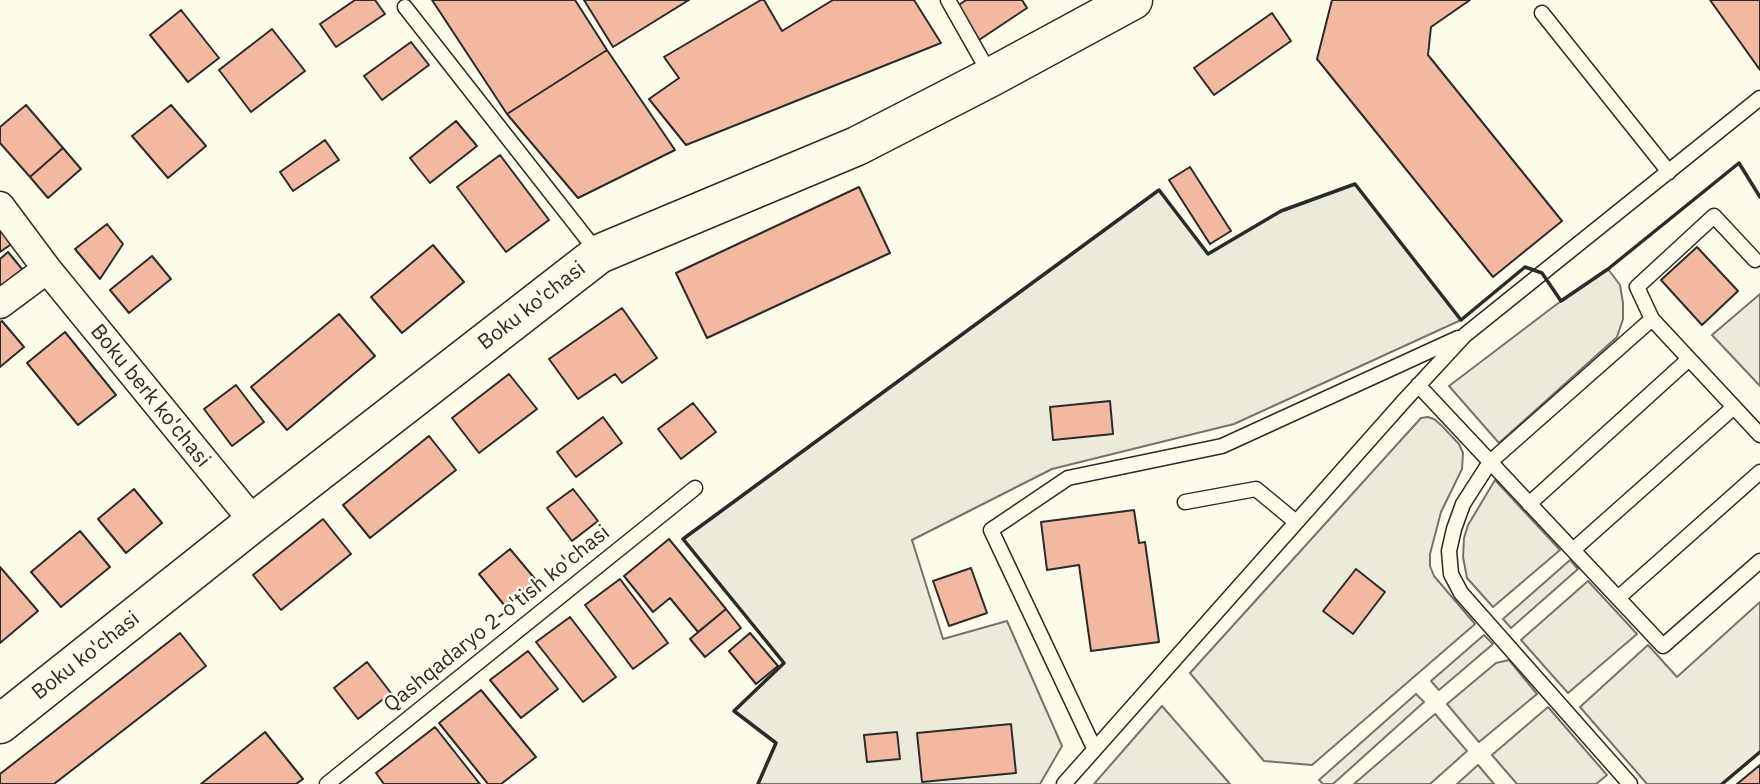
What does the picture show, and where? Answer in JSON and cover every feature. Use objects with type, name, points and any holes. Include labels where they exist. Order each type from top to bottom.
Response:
[{"type":"street","name":"Boku ko'chasi","points":[[0,724],[254,522],[599,254],[857,146],[1133,0]]},
{"type":"street","name":"Boku berk ko'chasi","points":[[0,206],[47,270],[254,522]]},
{"type":"street","points":[[0,304],[47,270]]},
{"type":"lane","points":[[948,0],[991,77]]},
{"type":"lane","points":[[405,7],[599,254]]},
{"type":"lane","points":[[1542,13],[1669,172]]},
{"type":"lane","points":[[1064,784],[1465,335],[1760,99]]},
{"type":"lane","points":[[1755,260],[1714,216],[1636,287],[1652,319],[1760,435]]},
{"type":"lane","points":[[1630,784],[1461,593],[1451,574],[1449,551],[1463,504],[1490,462],[1652,319]]},
{"type":"lane","points":[[1094,748],[991,530],[1068,478],[1222,446],[1465,335]]},
{"type":"lane","points":[[1530,504],[1689,359]]},
{"type":"lane","points":[[1418,386],[1663,646],[1760,561]]},
{"type":"lane","points":[[1573,550],[1734,407]]},
{"type":"lane","points":[[1618,598],[1760,472]]},
{"type":"lane","name":"Qashqadaryo 2-o'tish ko'chasi","points":[[327,784],[695,488]]},
{"type":"lane","points":[[1185,502],[1256,489],[1296,522]]},
{"type":"shaded area","points":[[1355,184],[1461,320],[1234,424],[1052,469],[912,540],[943,639],[1007,621],[1062,746],[1040,784],[758,784],[776,743],[734,711],[784,663],[683,539],[1159,190],[1208,254],[1281,211]]},
{"type":"shaded area","points":[[1608,269],[1620,285],[1623,303],[1623,319],[1617,337],[1499,443],[1449,386]]},
{"type":"shaded area","points":[[1760,294],[1760,386],[1712,335]]},
{"type":"shaded area","points":[[1428,417],[1442,426],[1459,444],[1463,453],[1462,469],[1441,512],[1430,554],[1430,566],[1434,576],[1475,624],[1312,765],[1264,761],[1190,673],[1421,418]]},
{"type":"shaded area","points":[[1495,480],[1560,550],[1493,607],[1467,578],[1463,557],[1468,525]]},
{"type":"shaded area","points":[[1570,560],[1578,569],[1511,628],[1503,619]]},
{"type":"shaded area","points":[[1588,581],[1637,634],[1568,693],[1521,640]]},
{"type":"shaded area","points":[[1760,602],[1760,752],[1722,784],[1647,784],[1580,707],[1648,645],[1677,677]]},
{"type":"shaded area","points":[[1484,635],[1493,644],[1439,690],[1431,681]]},
{"type":"shaded area","points":[[1509,660],[1537,694],[1479,742],[1447,704],[1496,663]]},
{"type":"shaded area","points":[[1416,694],[1424,702],[1333,784],[1323,784],[1319,780]]},
{"type":"shaded area","points":[[1162,706],[1230,784],[1094,784]]},
{"type":"shaded area","points":[[1548,707],[1607,775],[1596,784],[1517,784],[1492,755]]},
{"type":"shaded area","points":[[1435,714],[1467,751],[1430,784],[1354,784]]},
{"type":"shaded area","points":[[1478,765],[1494,784],[1457,784]]},
{"type":"building","points":[[355,0],[375,0],[385,14],[336,47],[320,24]]},
{"type":"building","points":[[432,0],[575,0],[607,50],[507,114]]},
{"type":"building","points":[[584,0],[689,0],[613,47]]},
{"type":"building","points":[[764,0],[782,31],[833,0],[914,0],[941,43],[686,145],[649,99],[679,78],[664,57]]},
{"type":"building","points":[[966,0],[1022,0],[1027,8],[979,40],[956,7]]},
{"type":"building","points":[[1332,0],[1470,0],[1431,27],[1428,55],[1562,221],[1493,277],[1317,59]]},
{"type":"building","points":[[1710,0],[1760,0],[1760,70]]},
{"type":"building","points":[[181,10],[219,58],[188,82],[150,35]]},
{"type":"building","points":[[1272,13],[1291,41],[1214,95],[1194,68]]},
{"type":"building","points":[[272,29],[305,71],[251,112],[219,70]]},
{"type":"building","points":[[411,42],[429,65],[382,100],[364,76]]},
{"type":"building","points":[[607,50],[675,150],[578,198],[507,114]]},
{"type":"building","points":[[26,105],[63,148],[30,177],[0,143],[0,127]]},
{"type":"building","points":[[171,105],[206,146],[168,178],[132,136]]},
{"type":"building","points":[[456,121],[477,146],[430,183],[410,158]]},
{"type":"building","points":[[325,140],[339,160],[293,191],[280,172]]},
{"type":"building","points":[[63,148],[81,169],[48,198],[30,177]]},
{"type":"building","points":[[500,155],[549,220],[506,252],[457,187]]},
{"type":"building","points":[[1190,167],[1231,231],[1210,244],[1169,180]]},
{"type":"building","points":[[859,187],[890,253],[707,338],[676,273]]},
{"type":"building","points":[[0,218],[16,241],[0,252]]},
{"type":"building","points":[[107,224],[123,244],[100,279],[75,249]]},
{"type":"building","points":[[433,245],[464,282],[402,333],[371,297]]},
{"type":"building","points":[[1697,247],[1738,291],[1702,325],[1661,280]]},
{"type":"building","points":[[8,252],[27,275],[0,297],[0,259]]},
{"type":"building","points":[[152,256],[171,279],[129,313],[110,290]]},
{"type":"building","points":[[622,308],[657,358],[622,383],[615,374],[578,399],[549,359]]},
{"type":"building","points":[[339,314],[375,356],[287,430],[251,387]]},
{"type":"building","points":[[2,321],[24,347],[0,367],[0,322]]},
{"type":"building","points":[[65,332],[116,395],[78,425],[27,363]]},
{"type":"building","points":[[509,374],[537,409],[479,453],[452,418]]},
{"type":"building","points":[[236,385],[264,422],[232,446],[204,409]]},
{"type":"building","points":[[1110,401],[1113,434],[1053,440],[1050,407]]},
{"type":"building","points":[[693,403],[716,432],[681,459],[658,429]]},
{"type":"building","points":[[603,417],[622,443],[576,477],[557,452]]},
{"type":"building","points":[[429,436],[456,470],[370,538],[343,505]]},
{"type":"building","points":[[134,489],[162,523],[126,553],[98,519]]},
{"type":"building","points":[[573,489],[598,521],[572,541],[547,508]]},
{"type":"building","points":[[1134,510],[1139,543],[1145,542],[1159,642],[1091,651],[1079,565],[1047,570],[1041,522]]},
{"type":"building","points":[[323,519],[351,554],[281,610],[253,575]]},
{"type":"building","points":[[80,531],[110,567],[61,607],[31,572]]},
{"type":"building","points":[[669,539],[726,609],[698,632],[670,598],[653,612],[624,576]]},
{"type":"building","points":[[510,549],[536,580],[505,606],[479,574]]},
{"type":"building","points":[[0,567],[38,611],[0,643]]},
{"type":"building","points":[[971,568],[987,613],[949,626],[933,581]]},
{"type":"building","points":[[1356,569],[1385,592],[1353,634],[1323,611]]},
{"type":"building","points":[[620,579],[668,643],[633,669],[585,605]]},
{"type":"building","points":[[726,609],[741,628],[705,657],[690,639]]},
{"type":"building","points":[[570,617],[616,677],[583,702],[536,642]]},
{"type":"building","points":[[180,633],[206,666],[54,784],[0,784],[0,774]]},
{"type":"building","points":[[750,633],[778,666],[756,684],[729,651]]},
{"type":"building","points":[[528,651],[558,689],[521,718],[490,680]]},
{"type":"building","points":[[367,662],[391,693],[358,719],[334,688]]},
{"type":"building","points":[[481,690],[536,757],[501,784],[488,784],[439,723]]},
{"type":"building","points":[[1011,724],[1016,773],[922,782],[917,733]]},
{"type":"building","points":[[435,727],[480,784],[384,784],[376,773]]},
{"type":"building","points":[[265,732],[303,779],[296,784],[201,784]]},
{"type":"building","points":[[897,732],[900,759],[867,762],[864,735]]},
{"type":"building","points":[[1760,765],[1760,784],[1737,784]]},
{"type":"wall","points":[[758,784],[776,743],[734,711],[784,663],[683,539],[1159,190],[1208,254],[1281,211],[1355,184],[1461,320],[1525,267],[1542,273],[1561,301],[1608,269],[1739,163],[1760,197]]},
{"type":"wall","points":[[1722,784],[1760,752]]}]
